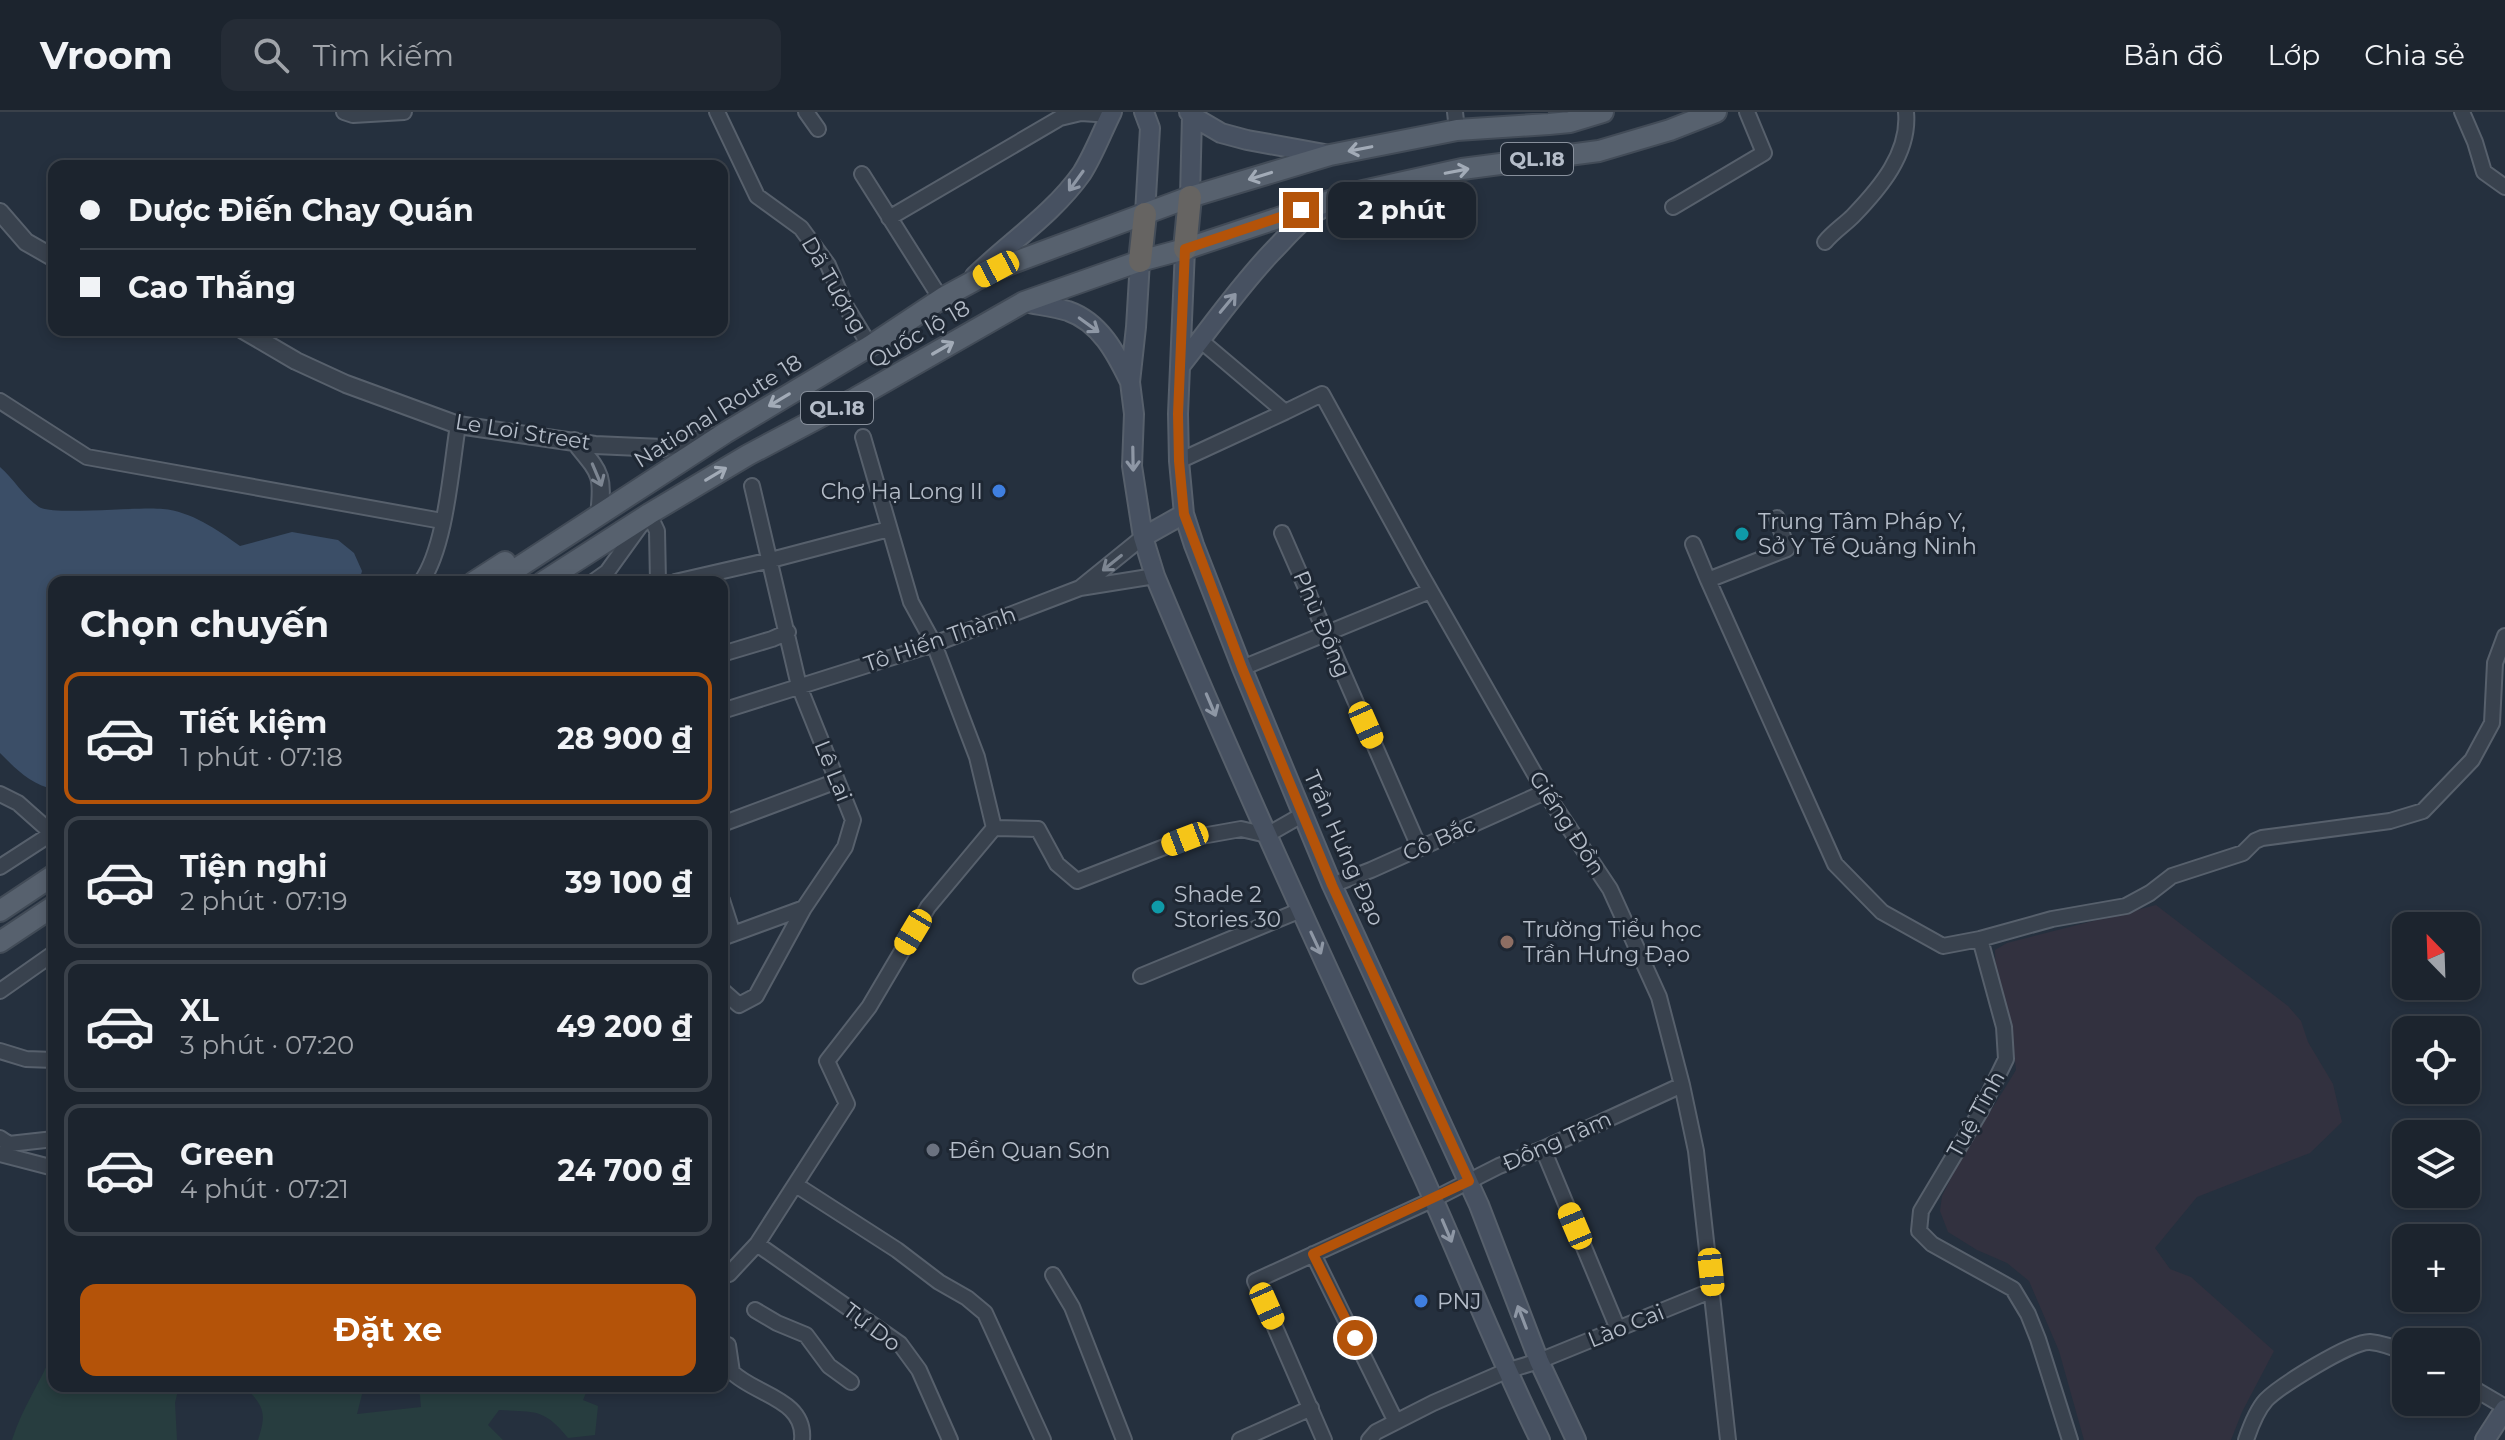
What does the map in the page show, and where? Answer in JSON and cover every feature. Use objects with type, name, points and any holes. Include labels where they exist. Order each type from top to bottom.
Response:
[{"type":"highway","points":[[1185,249],[1190,197]]},
{"type":"highway","points":[[1140,261],[1145,214]]},
{"type":"main road","points":[[1144,112],[1150,128],[1145,214]]},
{"type":"main road","name":"QL.18","points":[[1190,197],[1456,121],[1552,118],[1570,122],[1603,112]]},
{"type":"main road","name":"QL.18","points":[[1185,249],[1354,193],[1462,169],[1599,151],[1670,130],[1716,112]]},
{"type":"main road","points":[[965,285],[1068,192],[1089,161],[1112,113]]},
{"type":"main road","points":[[1190,114],[1221,133],[1330,155]]},
{"type":"main road","points":[[1190,114],[1190,197]]},
{"type":"main road","points":[[1181,365],[1224,306],[1296,225],[1310,214],[1354,193]]},
{"type":"main road","name":"Quốc lộ 18","points":[[870,346],[941,299],[996,269],[1190,197]]},
{"type":"main road","name":"Quốc lộ 18","points":[[649,514],[748,455],[856,398],[1024,302],[1140,261],[1185,249]]},
{"type":"main road","name":"Trần Hưng Đạo","points":[[1185,249],[1178,414],[1184,514],[1302,815],[1469,1181],[1539,1361],[1576,1440]]},
{"type":"main road","points":[[1140,261],[1130,382],[1134,414],[1132,466],[1143,537],[1155,576],[1267,835],[1434,1199],[1506,1371],[1540,1440]]},
{"type":"main road","points":[[1024,302],[1071,312],[1095,328],[1113,347],[1130,382]]},
{"type":"main road","name":"National Route 18","points":[[485,576],[583,521],[870,346]]},
{"type":"main road","name":"QL.18","points":[[574,576],[649,514]]},
{"type":"main road","points":[[1143,537],[1184,514]]},
{"type":"main road","name":"National Route 18","points":[[505,576],[583,521]]},
{"type":"main road","name":"QL.18","points":[[557,576],[596,559]]},
{"type":"main road","points":[[0,896],[48,865]]},
{"type":"main road","points":[[0,911],[48,879]]},
{"type":"main road","points":[[0,942],[48,910]]},
{"type":"main road","points":[[0,957],[48,925]]},
{"type":"main road","points":[[2485,1440],[2505,1408]]},
{"type":"street","points":[[344,112],[353,115],[404,112]]},
{"type":"street","name":"Dã Tượng","points":[[717,112],[757,196],[801,228],[828,265],[845,305],[870,346]]},
{"type":"street","points":[[806,112],[818,129]]},
{"type":"street","points":[[1673,207],[1764,153],[1747,112]]},
{"type":"street","points":[[1825,242],[1864,205],[1893,167],[1907,131],[1906,112]]},
{"type":"street","points":[[2462,112],[2484,172],[2505,187]]},
{"type":"street","points":[[889,218],[1060,118],[1081,113],[1112,113]]},
{"type":"street","points":[[862,174],[941,299]]},
{"type":"street","points":[[0,212],[26,242],[48,255]]},
{"type":"street","name":"Le Loi Street","points":[[253,336],[296,361],[346,384],[458,425],[595,445],[662,448],[725,433]]},
{"type":"street","points":[[1179,461],[1285,412],[1200,340]]},
{"type":"street","name":"Giếng Đồn","points":[[1285,412],[1322,394],[1545,792],[1610,889],[1659,997],[1696,1151],[1713,1290],[1724,1439]]},
{"type":"street","points":[[0,401],[87,457],[442,521]]},
{"type":"street","points":[[426,576],[430,570],[442,521],[458,425]]},
{"type":"street","points":[[863,437],[911,602],[934,644],[977,757],[994,828]]},
{"type":"street","points":[[574,441],[593,464],[603,484],[583,521]]},
{"type":"street","name":"Lê Lai","points":[[728,995],[739,1005],[756,996],[804,908],[845,847],[853,820],[799,686],[752,486]]},
{"type":"street","points":[[596,559],[607,572],[649,514],[657,531],[658,576]]},
{"type":"street","points":[[1708,580],[1787,549],[1777,518]]},
{"type":"street","points":[[701,576],[889,529]]},
{"type":"street","name":"Phù Đổng","points":[[1282,533],[1419,847]]},
{"type":"street","name":"Tô Hiến Thành","points":[[728,709],[934,644],[1080,588],[1143,537]]},
{"type":"street","points":[[1693,544],[1835,864],[1882,912],[1943,946],[2052,919],[2126,906],[2172,876],[2243,853],[2262,838],[2390,821],[2423,811],[2472,760],[2492,723],[2495,663],[2505,636]]},
{"type":"street","points":[[1080,588],[1155,576]]},
{"type":"street","points":[[1242,668],[1430,591]]},
{"type":"street","points":[[728,652],[788,632]]},
{"type":"street","points":[[728,822],[837,781]]},
{"type":"street","name":"Cô Bắc","points":[[1332,885],[1545,792]]},
{"type":"street","points":[[0,794],[18,803],[48,828]]},
{"type":"street","points":[[994,828],[1038,829],[1057,864],[1077,881],[1185,839],[1241,829],[1267,835],[1302,815]]},
{"type":"street","points":[[728,1273],[757,1244],[847,1104],[827,1061],[869,1007],[928,907],[994,828]]},
{"type":"street","points":[[0,867],[48,837]]},
{"type":"street","points":[[728,936],[804,908]]},
{"type":"street","points":[[1141,976],[1301,910]]},
{"type":"street","name":"Tuệ Tĩnh","points":[[1980,939],[2004,1027],[2006,1059],[1980,1112],[1921,1211],[1919,1231],[1932,1244],[2013,1289],[2038,1339],[2070,1440]]},
{"type":"street","points":[[0,991],[48,957]]},
{"type":"street","points":[[0,1051],[26,1059],[48,1060]]},
{"type":"street","name":"Đồng Tâm","points":[[1311,1408],[1255,1281],[1682,1085]]},
{"type":"street","points":[[0,1138],[9,1144],[48,1140]]},
{"type":"street","points":[[1543,1149],[1618,1329]]},
{"type":"street","points":[[0,1154],[48,1167]]},
{"type":"street","points":[[796,1185],[897,1250],[985,1313],[1043,1440]]},
{"type":"street","name":"Tự Do","points":[[757,1244],[900,1344],[919,1370],[950,1440]]},
{"type":"street","points":[[1313,1254],[1396,1422]]},
{"type":"street","points":[[1053,1275],[1072,1307],[1124,1440]]},
{"type":"street","name":"Lào Cai","points":[[1369,1440],[1376,1432],[1506,1371],[1539,1361],[1713,1290]]},
{"type":"street","points":[[755,1310],[806,1335],[835,1372],[851,1382]]},
{"type":"street","points":[[2246,1440],[2264,1402],[2283,1387],[2338,1353],[2367,1342],[2392,1347]]},
{"type":"street","points":[[728,1345],[732,1372],[796,1413],[803,1428],[802,1440]]},
{"type":"street","points":[[2480,1393],[2505,1408]]},
{"type":"street","points":[[1240,1440],[1311,1408],[1324,1440]]},
{"type":"shaded area","points":[[2156,905],[2288,1006],[2301,1021],[2308,1042],[2333,1084],[2342,1122],[2310,1153],[2197,1197],[2155,1248],[2170,1269],[2191,1277],[2274,1351],[2231,1440],[2084,1440],[2059,1351],[2029,1281],[2007,1263],[1977,1250],[1948,1232],[1940,1211],[1942,1196],[1958,1164],[2016,1070],[2011,1027],[1996,990],[1995,950],[2007,943]]},
{"type":"green space","points":[[48,1362],[48,1392],[178,1392],[175,1403],[177,1440],[12,1440]]},
{"type":"green space","points":[[250,1392],[362,1392],[357,1414],[421,1407],[418,1392],[586,1392],[583,1400],[598,1406],[595,1435],[568,1438],[545,1416],[499,1410],[488,1425],[503,1440],[258,1440],[263,1416]]},
{"type":"water","points":[[0,467],[34,503],[47,510],[151,508],[173,511],[203,522],[240,546],[292,532],[338,540],[354,553],[362,571],[361,576],[48,576],[48,788],[24,776],[0,753]]},
{"type":"place","name":"Chợ Hạ Long II","points":[[999,491]]},
{"type":"place","name":"Trung Tâm Pháp Y, Sở Y Tế Quảng Ninh","points":[[1742,534]]},
{"type":"place","name":"Shade 2 Stories 30","points":[[1158,907]]},
{"type":"place","name":"Trường Tiểu học Trần Hưng Đạo","points":[[1507,942]]},
{"type":"place","name":"Đền Quan Sơn","points":[[933,1150]]},
{"type":"place","name":"PNJ","points":[[1421,1301]]},
{"type":"route","points":[[1301,210],[1185,249],[1179,461],[1184,514],[1242,668],[1332,885],[1469,1181],[1313,1254],[1355,1338]]}]
